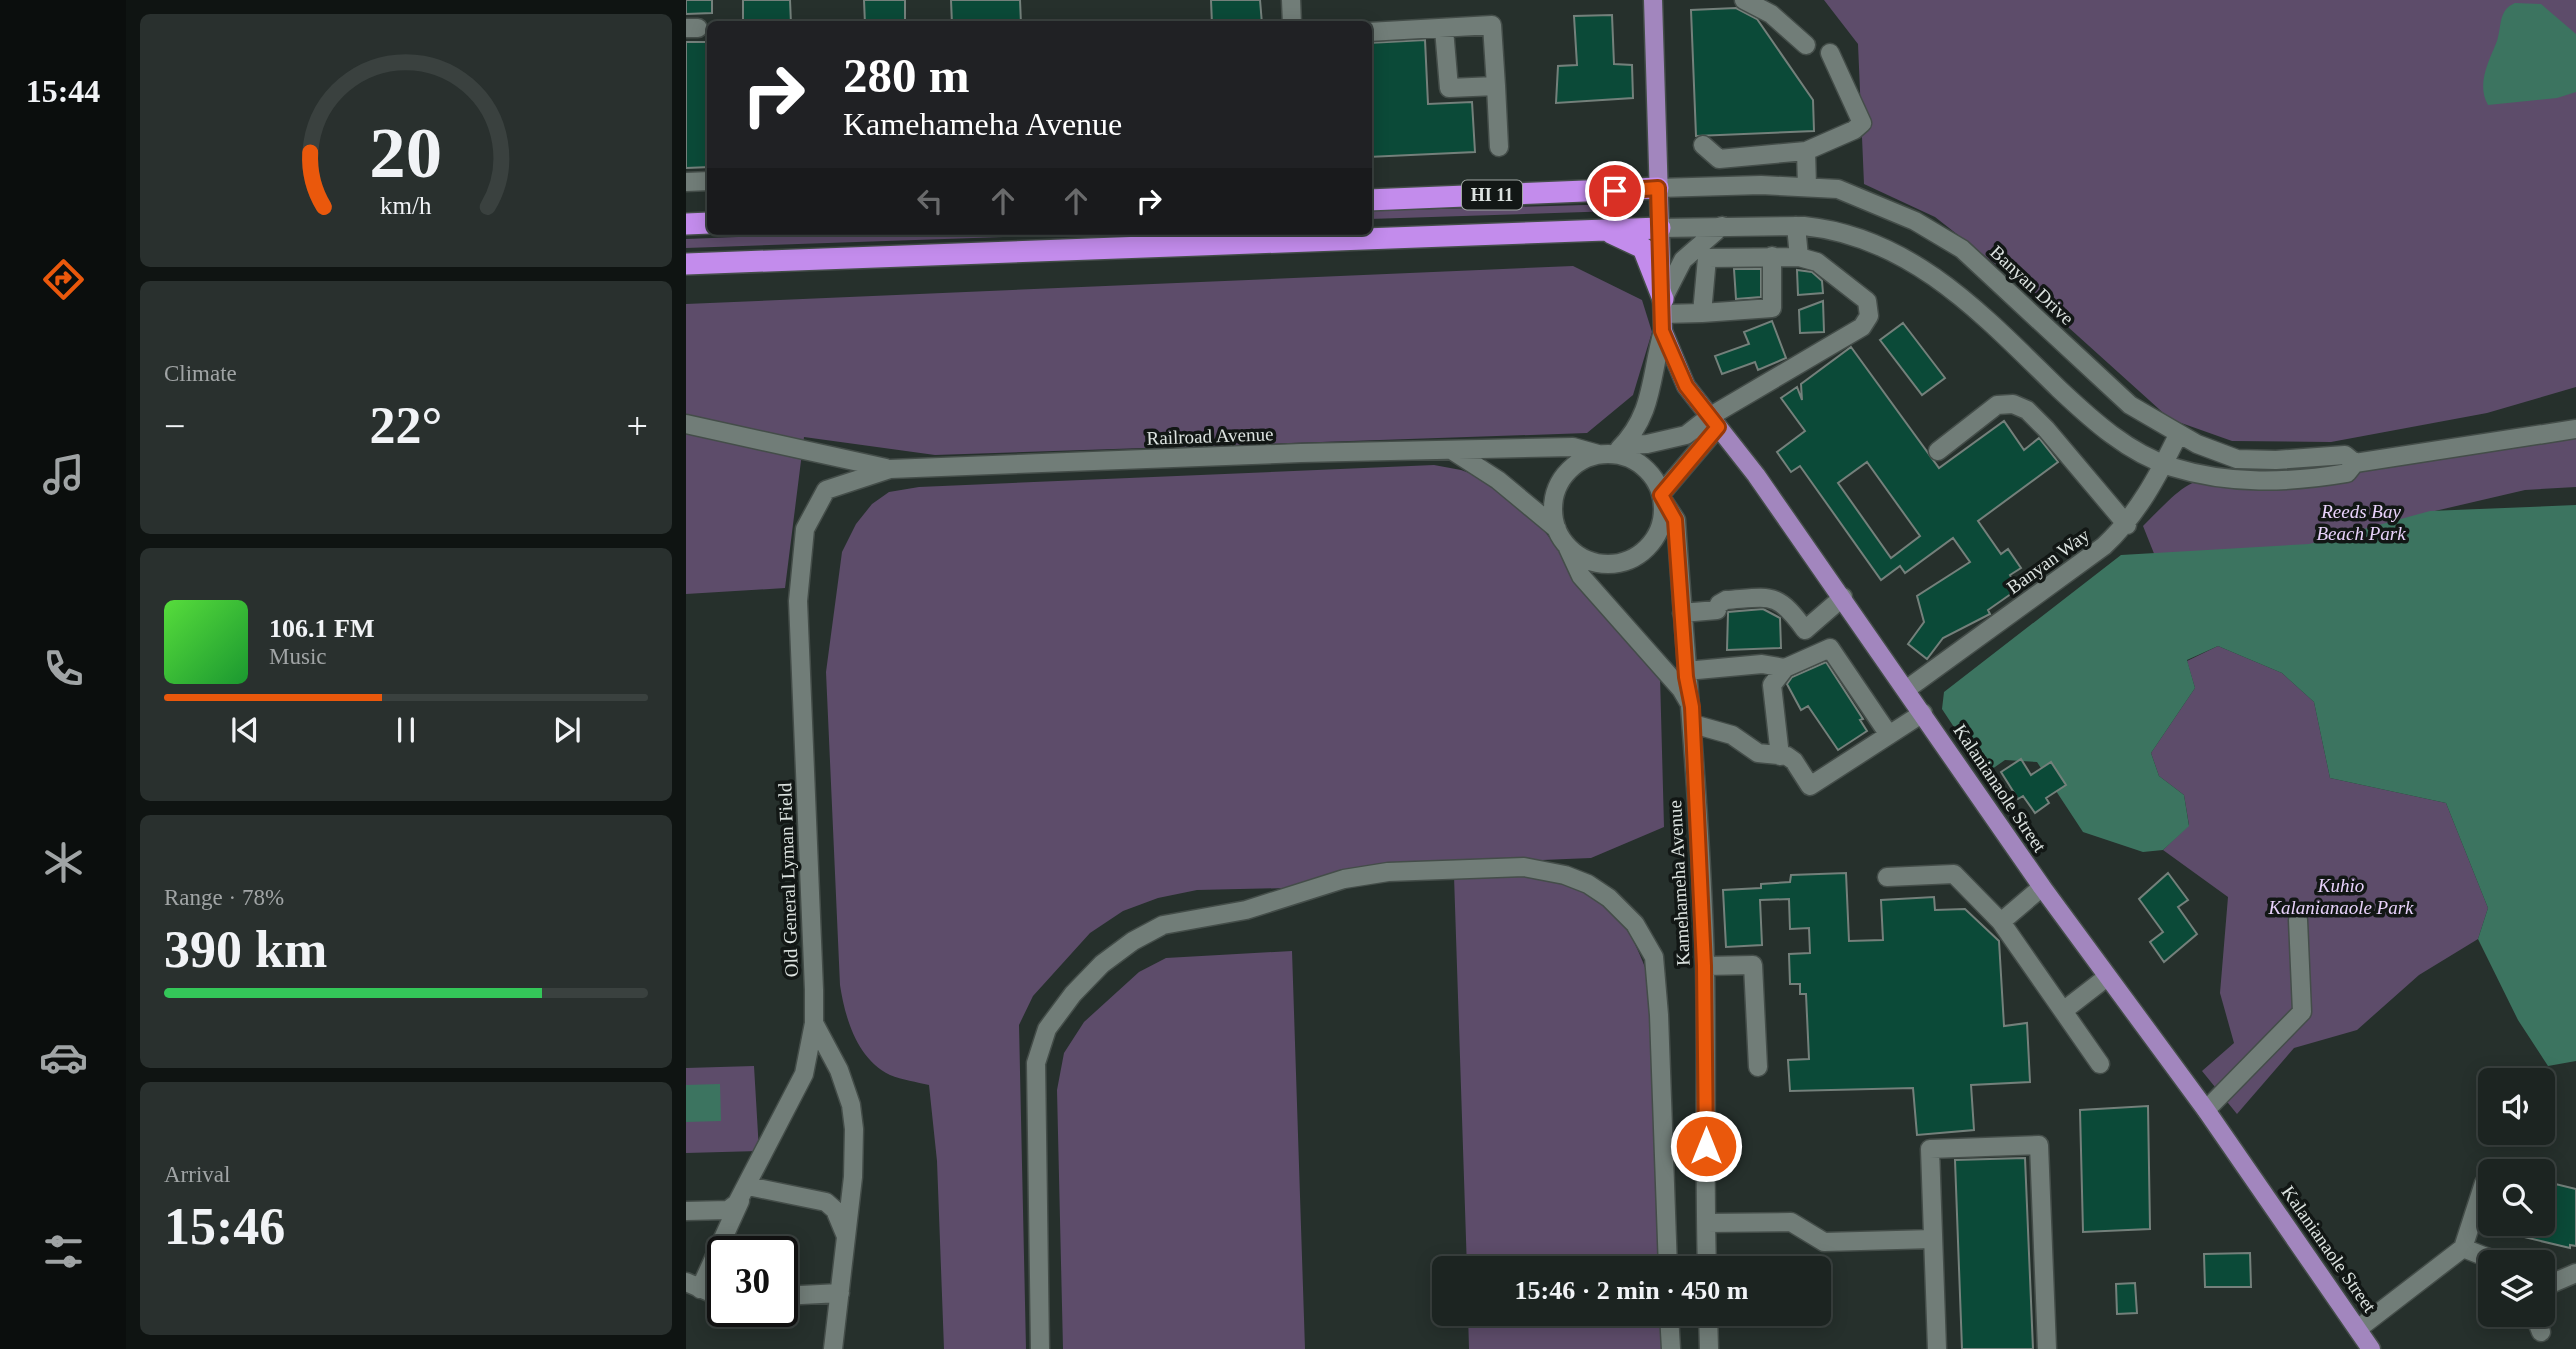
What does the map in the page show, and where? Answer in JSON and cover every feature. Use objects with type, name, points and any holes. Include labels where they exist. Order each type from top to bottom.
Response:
[{"type":"highway","name":"HI 11","points":[[1372,200],[1658,188]]},
{"type":"highway","points":[[686,223],[707,223]]},
{"type":"highway","name":"HI 11","points":[[686,264],[1660,228]]},
{"type":"highway","points":[[1602,230],[1643,248],[1662,315]]},
{"type":"main road","points":[[1653,0],[1660,228]]},
{"type":"main road","name":"Kalanianaole Street","points":[[1660,228],[1662,315],[1686,386],[1756,475],[1843,597],[2042,887],[2206,1111],[2359,1328],[2371,1349]]},
{"type":"street","points":[[1291,0],[1292,21]]},
{"type":"street","points":[[1744,0],[1771,13],[1806,45]]},
{"type":"street","points":[[1372,32],[1492,26],[1499,147]]},
{"type":"street","points":[[1444,29],[1449,88],[1496,86]]},
{"type":"street","points":[[1703,145],[1719,159],[1806,151],[1854,130],[1862,123],[1830,54]]},
{"type":"street","points":[[1806,151],[1807,186]]},
{"type":"street","points":[[686,182],[707,181]]},
{"type":"street","name":"Banyan Drive","points":[[1658,188],[1838,188],[1891,209],[1962,249],[2123,398],[2178,435],[2215,453],[2237,459],[2276,460],[2345,455],[2355,463]]},
{"type":"street","points":[[1557,529],[1553,499],[1559,484],[1578,462],[1611,451],[1636,430],[1648,406],[1662,315],[1683,260],[1722,226]]},
{"type":"street","points":[[1702,313],[1707,258],[1800,257],[1796,226]]},
{"type":"street","name":"Banyan Drive","points":[[1660,228],[1796,226],[1827,228],[1851,234],[1919,265],[1959,294],[2094,421],[2131,447],[2164,463],[2215,476],[2282,482],[2347,473],[2355,463],[2576,429]]},
{"type":"street","points":[[1662,315],[1772,308],[1773,256]]},
{"type":"street","name":"Railroad Avenue","points":[[825,490],[890,469],[1301,453],[1573,447],[1611,451],[1686,435],[1714,422],[1862,327],[1869,316],[1867,301],[1817,262],[1800,257]]},
{"type":"street","points":[[1938,451],[1997,405],[2013,404],[2026,410],[2046,429],[2127,524]]},
{"type":"street","points":[[1662,497],[1714,422]]},
{"type":"street","points":[[686,424],[890,469]]},
{"type":"street","name":"Banyan Way","points":[[1907,689],[2104,546],[2127,524],[2178,435]]},
{"type":"street","points":[[1453,451],[1498,480],[1557,529],[1581,576],[1681,689],[1692,715],[1732,735],[1758,753],[1794,761],[1810,786],[1923,713]]},
{"type":"street","points":[[1567,547],[1596,563],[1612,564],[1629,560],[1643,552],[1654,539],[1661,524],[1662,497],[1647,469],[1635,460],[1611,451]]},
{"type":"street","name":"Old General Lyman Field","points":[[686,1211],[728,1210],[746,1189],[804,1074],[814,1023],[799,601],[806,529],[825,490]]},
{"type":"street","name":"Kamehameha Avenue","points":[[1662,497],[1675,520],[1686,671],[1692,715],[1704,966],[1707,1256]]},
{"type":"street","points":[[1805,630],[1843,597]]},
{"type":"street","points":[[1682,613],[1717,610],[1719,604],[1726,600],[1776,599],[1788,607],[1805,630],[1830,648],[1889,736]]},
{"type":"street","points":[[1780,756],[1772,685],[1785,668],[1830,648]]},
{"type":"street","points":[[1686,671],[1762,664],[1785,668]]},
{"type":"street","points":[[1040,1349],[1036,1063],[1047,1029],[1073,994],[1102,964],[1133,940],[1163,925],[1246,909],[1343,879],[1388,872],[1524,867],[1565,875],[1588,884],[1609,898],[1635,923],[1654,957],[1659,1015],[1668,1256]]},
{"type":"street","points":[[1887,877],[1954,874],[2001,922],[2100,1064]]},
{"type":"street","points":[[2001,922],[2042,887]]},
{"type":"street","points":[[2206,1111],[2302,1012],[2298,920]]},
{"type":"street","points":[[1704,966],[1753,965],[1758,1067]]},
{"type":"street","points":[[2063,1011],[2107,976]]},
{"type":"street","points":[[814,1023],[839,1070],[851,1105],[855,1149],[833,1349]]},
{"type":"street","points":[[1937,1349],[1930,1149],[2039,1145],[2047,1349]]},
{"type":"street","points":[[693,1286],[746,1189],[826,1202],[839,1216],[846,1241]]},
{"type":"street","points":[[2359,1328],[2463,1248],[2478,1202]]},
{"type":"street","points":[[1706,1223],[1791,1222],[1824,1242],[1933,1239]]},
{"type":"street","points":[[2463,1248],[2478,1254]]},
{"type":"street","points":[[2555,1281],[2576,1273]]},
{"type":"street","points":[[798,1295],[840,1293]]},
{"type":"street","points":[[1670,1326],[1671,1349]]},
{"type":"street","points":[[1708,1326],[1709,1349]]},
{"type":"street","points":[[2539,1327],[2541,1332]]},
{"type":"green space","points":[[1824,0],[2576,0],[2576,387],[2487,413],[2331,442],[2232,441],[2170,419],[2017,281],[1935,217],[1864,184],[1858,44]]},
{"type":"green space","points":[[1620,204],[1616,211],[1372,219],[1372,211]]},
{"type":"green space","points":[[788,235],[1061,235],[686,248],[686,239]]},
{"type":"green space","points":[[1573,266],[1642,300],[1652,332],[1633,395],[1587,433],[935,455],[804,437],[785,588],[686,594],[686,304]]},
{"type":"green space","name":"Reeds Bay Beach Park","points":[[2576,426],[2576,487],[2525,490],[2422,514],[2399,566],[2157,561],[2143,526],[2183,488],[2205,479],[2261,481]]},
{"type":"green space","points":[[1434,465],[1461,470],[1488,480],[1533,517],[1660,676],[1664,827],[1591,858],[1520,861],[1287,888],[1197,890],[1158,898],[1123,911],[1090,933],[1033,996],[1019,1025],[1026,1349],[944,1349],[937,1161],[929,1085],[890,1075],[869,1059],[849,1024],[840,985],[826,672],[842,552],[856,524],[872,504],[889,492],[919,487]]},
{"type":"green space","name":"Kuhio Kalanianaole Park","points":[[2218,646],[2282,673],[2314,702],[2330,778],[2446,803],[2488,908],[2478,939],[2419,975],[2357,1030],[2294,1048],[2237,1114],[2202,1071],[2234,1043],[2220,993],[2228,897],[2163,850],[2189,825],[2184,795],[2159,776],[2151,753],[2195,688],[2187,661]]},
{"type":"green space","points":[[1514,874],[1564,884],[1600,900],[1626,928],[1648,975],[1659,1256],[1467,1256],[1454,876]]},
{"type":"green space","points":[[1292,951],[1305,1349],[1063,1349],[1057,1090],[1064,1053],[1084,1022],[1139,972],[1166,958]]},
{"type":"green space","points":[[754,1066],[759,1151],[686,1153],[686,1068]]},
{"type":"green space","points":[[1468,1326],[1662,1326],[1663,1349],[1469,1349]]},
{"type":"shaded area","points":[[2515,3],[2541,4],[2576,34],[2576,92],[2557,98],[2488,105],[2483,89],[2487,65],[2497,41],[2503,14]]},
{"type":"shaded area","points":[[2576,505],[2576,1061],[2548,1066],[2518,1020],[2478,939],[2488,908],[2446,803],[2330,778],[2314,702],[2282,673],[2218,646],[2187,660],[2195,688],[2151,753],[2159,776],[2184,795],[2189,826],[2163,850],[2143,852],[2083,832],[2037,762],[2005,760],[1985,774],[1942,709],[1944,692],[2121,555],[2309,544],[2430,511]]},
{"type":"shaded area","points":[[720,1084],[721,1121],[686,1122],[686,1085]]},
{"type":"building","points":[[686,0],[712,0],[712,13],[686,14]]},
{"type":"building","points":[[743,0],[790,0],[791,21],[743,21]]},
{"type":"building","points":[[864,0],[905,0],[905,21],[865,21]]},
{"type":"building","points":[[951,0],[1020,0],[1021,21],[952,21]]},
{"type":"building","points":[[1211,0],[1260,0],[1262,21],[1212,21]]},
{"type":"building","points":[[1736,8],[1757,19],[1813,100],[1814,131],[1696,136],[1691,10]]},
{"type":"building","points":[[1612,15],[1614,64],[1632,65],[1633,98],[1556,103],[1558,66],[1577,65],[1574,16]]},
{"type":"building","points":[[1425,40],[1428,104],[1472,102],[1475,152],[1372,157],[1372,43]]},
{"type":"building","points":[[686,42],[707,42],[707,167],[686,168]]},
{"type":"building","points":[[1734,269],[1761,269],[1761,297],[1736,299]]},
{"type":"building","points":[[1797,270],[1812,272],[1822,281],[1823,293],[1798,295]]},
{"type":"building","points":[[1823,301],[1824,332],[1800,333],[1799,310]]},
{"type":"building","points":[[1772,321],[1786,358],[1758,370],[1755,362],[1722,374],[1715,356],[1749,344],[1744,332]]},
{"type":"building","points":[[1903,323],[1945,378],[1922,395],[1880,340]]},
{"type":"building","points":[[1851,347],[1939,468],[2004,421],[2024,450],[2039,438],[2058,462],[1978,521],[2001,554],[2008,549],[2021,568],[2010,575],[2018,589],[1988,610],[1990,614],[1943,638],[1927,659],[1908,644],[1924,622],[1917,596],[1970,562],[1953,538],[1905,573],[1900,566],[1881,580],[1800,466],[1791,472],[1777,452],[1805,431],[1781,398],[1797,387],[1802,400],[1801,384]],"holes":[[[1867,462],[1920,536],[1891,558],[1838,483]]]},
{"type":"building","points":[[1763,609],[1780,618],[1781,648],[1727,650],[1728,612]]},
{"type":"building","points":[[1826,662],[1863,719],[1860,720],[1867,731],[1838,750],[1808,706],[1801,710],[1787,684],[1792,677]]},
{"type":"building","points":[[2021,759],[2031,775],[2051,762],[2066,785],[2046,798],[2049,803],[2035,813],[2023,796],[2018,799],[2001,772]]},
{"type":"building","points":[[1846,873],[1849,941],[1883,940],[1881,900],[1934,897],[1935,910],[1965,909],[1999,941],[2004,1026],[2027,1023],[2030,1082],[1971,1085],[1974,1130],[1917,1135],[1913,1088],[1790,1091],[1788,1060],[1809,1059],[1806,994],[1800,994],[1800,984],[1790,984],[1789,954],[1810,953],[1809,928],[1790,929],[1789,899],[1760,900],[1762,945],[1726,947],[1723,890],[1761,888],[1761,884],[1790,882],[1791,875]]},
{"type":"building","points":[[2168,873],[2188,900],[2178,907],[2197,934],[2164,962],[2150,942],[2163,932],[2139,899]]},
{"type":"building","points":[[2148,1106],[2150,1229],[2083,1232],[2080,1110]]},
{"type":"building","points":[[2025,1158],[2033,1349],[1962,1349],[1955,1160]]},
{"type":"building","points":[[2555,1184],[2576,1189],[2576,1246],[2570,1245],[2570,1248],[2520,1236],[2555,1236]]},
{"type":"building","points":[[2250,1253],[2251,1287],[2205,1287],[2204,1254]]},
{"type":"building","points":[[2135,1283],[2137,1313],[2117,1314],[2116,1284]]},
{"type":"route","points":[[1615,191],[1658,188],[1662,331],[1677,371],[1718,427],[1681,475],[1661,495],[1675,520],[1686,677],[1692,707],[1704,966],[1706,1146]]}]
